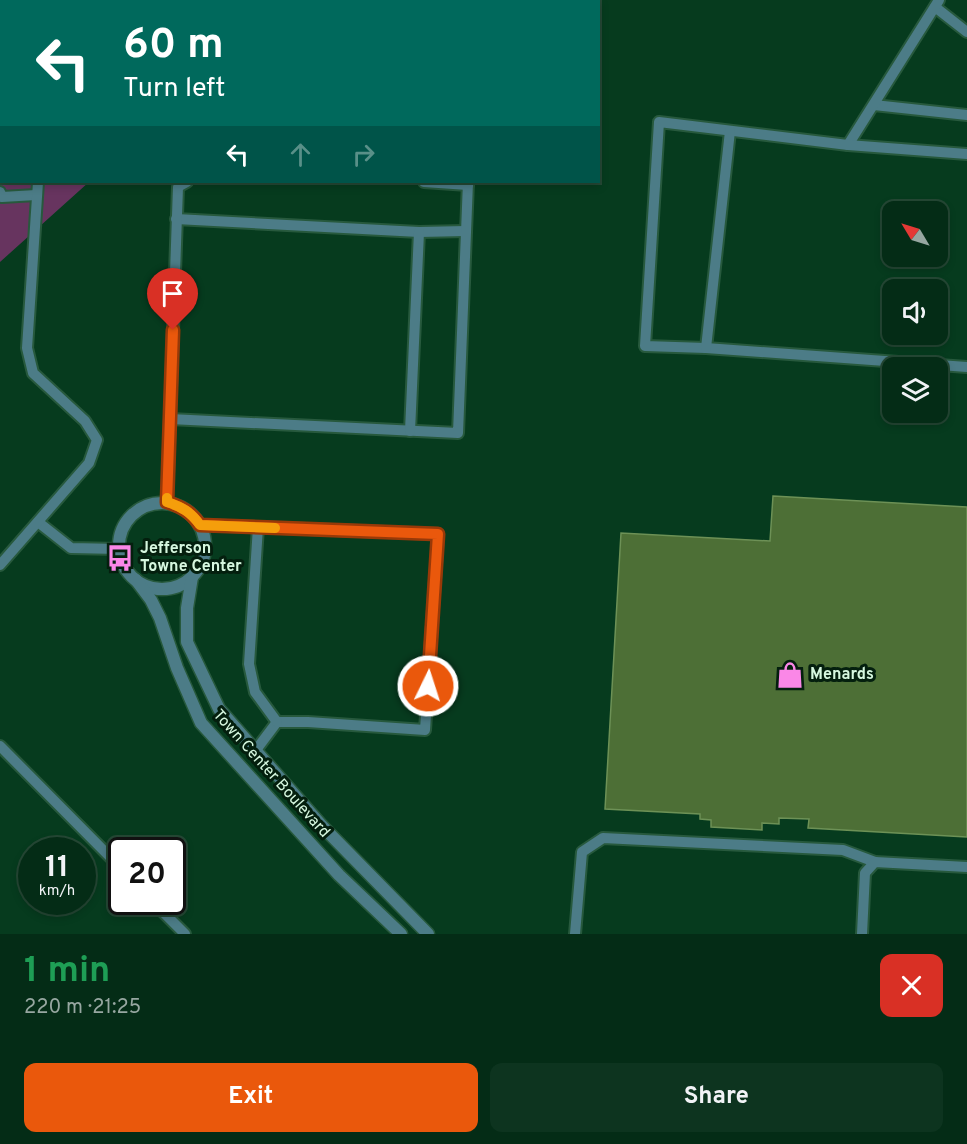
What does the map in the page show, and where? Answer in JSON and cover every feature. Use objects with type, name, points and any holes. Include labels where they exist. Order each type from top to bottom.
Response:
[{"type":"street","points":[[167,502],[180,506],[192,514],[200,525],[205,538],[205,552],[201,566],[182,584],[159,589],[147,586],[136,580],[126,570],[120,558],[119,549],[122,530],[129,518],[140,509],[153,503],[167,502]]},
{"type":"street","name":"Town Center Boulevard","points":[[192,577],[187,608],[187,642],[219,709],[322,826],[428,934]]},
{"type":"street","name":"Town Center Boulevard","points":[[136,580],[151,600],[160,618],[177,669],[201,723],[339,875],[401,934]]},
{"type":"lane","points":[[848,145],[937,4],[967,32]]},
{"type":"lane","points":[[874,105],[967,115]]},
{"type":"lane","points":[[967,154],[848,145],[659,122],[645,346],[706,348],[967,367]]},
{"type":"lane","points":[[706,348],[730,130]]},
{"type":"lane","points":[[0,565],[89,463],[97,440],[85,421],[33,373],[27,348],[38,183]]},
{"type":"lane","points":[[167,502],[176,219],[178,187],[185,183]]},
{"type":"lane","points":[[170,419],[458,433],[468,183]]},
{"type":"lane","points":[[0,192],[2,196],[36,195]]},
{"type":"lane","points":[[176,219],[419,232],[466,231]]},
{"type":"lane","points":[[410,431],[419,232]]},
{"type":"lane","points":[[38,522],[71,549],[119,549]]},
{"type":"lane","points":[[200,525],[438,534],[425,730],[277,722]]},
{"type":"lane","points":[[258,527],[249,664],[255,693],[277,722]]},
{"type":"lane","points":[[256,750],[277,722]]},
{"type":"lane","points":[[0,746],[108,855]]},
{"type":"lane","points":[[575,934],[582,852],[603,838],[843,850],[875,862],[967,867]]},
{"type":"lane","points":[[862,934],[865,873],[875,862]]},
{"type":"lane","points":[[166,915],[185,934]]},
{"type":"shaded area","points":[[0,183],[88,183],[0,262]]},
{"type":"building","name":"Menards","points":[[773,496],[967,507],[967,837],[808,828],[809,819],[779,818],[779,824],[762,823],[762,830],[711,827],[711,820],[700,819],[700,814],[605,809],[621,533],[770,541]]},
{"type":"slow traffic","points":[[167,498],[167,502],[180,506],[192,514],[200,525],[275,528]]},
{"type":"place","name":"Jefferson Towne Center","points":[[120,558]]},
{"type":"place","name":"Menards","points":[[790,675]]},
{"type":"route","points":[[173,330],[167,502],[180,506],[192,514],[200,525],[438,534],[428,686]]}]
